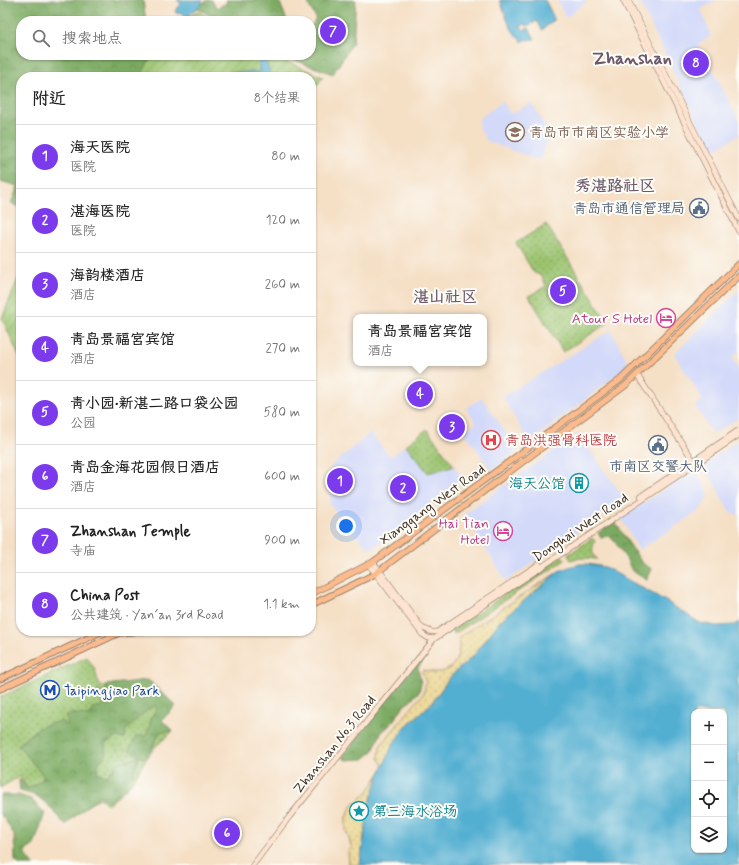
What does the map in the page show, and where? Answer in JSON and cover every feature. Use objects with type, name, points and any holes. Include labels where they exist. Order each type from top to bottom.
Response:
[{"type":"main road","points":[[623,0],[739,232]]},
{"type":"main road","points":[[628,0],[739,219]]},
{"type":"main road","name":"Xianggang West Road","points":[[316,592],[371,564],[620,380],[739,264]]},
{"type":"main road","name":"Xianggang West Road","points":[[316,603],[377,573],[626,385],[738,277]]},
{"type":"main road","points":[[637,375],[695,462]]},
{"type":"main road","name":"Donghai West Road","points":[[434,639],[695,462],[739,430]]},
{"type":"main road","name":"Donghai West Road","points":[[377,573],[422,628],[432,632],[437,632],[695,462],[739,435]]},
{"type":"main road","points":[[371,564],[422,634],[428,638],[434,639]]},
{"type":"main road","points":[[0,679],[92,636]]},
{"type":"main road","points":[[0,689],[113,636]]},
{"type":"main road","name":"Zhanshan No.3 Road","points":[[253,865],[290,816],[434,639]]},
{"type":"shaded area","points":[[557,0],[588,0],[566,18]]},
{"type":"shaded area","points":[[639,0],[718,0],[701,9],[711,36],[698,44],[739,121],[739,135],[712,151]]},
{"type":"shaded area","name":"青岛市市南区实验小学","points":[[503,101],[510,114],[532,103],[552,138],[543,149],[541,158],[535,159],[486,140],[479,127],[479,119]]},
{"type":"shaded area","points":[[739,290],[739,352],[732,357],[739,368],[739,418],[713,434],[695,406],[703,400],[674,354]]},
{"type":"shaded area","points":[[611,330],[629,365],[529,443],[503,397]]},
{"type":"shaded area","name":"青岛洪强骨科医院","points":[[482,398],[518,450],[491,470],[464,431],[476,423],[466,408]]},
{"type":"shaded area","points":[[370,433],[391,457],[406,445],[428,473],[454,466],[463,478],[373,548],[369,548],[364,544],[339,517],[330,504],[331,466]]},
{"type":"shaded area","points":[[578,434],[625,499],[506,581],[464,514]]},
{"type":"shaded area","points":[[739,440],[738,515],[729,511],[704,464]]},
{"type":"shaded area","points":[[695,469],[709,493],[704,504],[699,511],[639,550],[621,518]]},
{"type":"green space","points":[[0,0],[143,0],[145,16],[16,16],[16,60],[150,60],[144,72],[16,72],[16,185],[0,181]]},
{"type":"green space","points":[[207,0],[212,0],[216,8],[227,3],[226,0],[279,0],[285,16],[211,16],[197,8]]},
{"type":"green space","points":[[307,0],[356,0],[353,42],[333,74],[294,60],[316,60],[316,16],[310,8]]},
{"type":"green space","points":[[199,12],[206,16],[187,16]]},
{"type":"green space","points":[[149,60],[284,60],[311,72],[143,72]]},
{"type":"green space","points":[[316,74],[323,77],[316,86]]},
{"type":"green space","points":[[16,191],[16,206],[11,203]]},
{"type":"green space","points":[[546,224],[608,323],[563,352],[529,296],[546,286],[541,275],[534,273],[516,243]]},
{"type":"green space","points":[[16,284],[16,350],[2,318]]},
{"type":"green space","points":[[427,429],[454,466],[428,473],[406,445]]},
{"type":"green space","points":[[615,522],[642,563],[652,569],[647,580],[632,571],[627,560],[609,536],[601,537],[598,533]]},
{"type":"green space","points":[[592,538],[595,541],[593,553],[597,559],[582,558],[571,560],[568,555]]},
{"type":"green space","points":[[562,556],[565,560],[454,634],[452,630]]},
{"type":"green space","name":"Taipingjiao Park","points":[[87,657],[95,669],[99,686],[148,680],[176,706],[162,720],[173,731],[155,747],[132,783],[108,805],[100,798],[64,821],[41,795],[27,788],[20,776],[0,788],[0,697]]},
{"type":"green space","points":[[421,657],[424,660],[418,668],[421,683],[419,692],[403,707],[391,724],[381,733],[373,751],[363,759],[346,760],[342,757]]},
{"type":"green space","points":[[148,680],[176,706],[162,720],[173,731],[160,732],[145,758],[136,755],[129,750],[136,736],[145,736],[149,729],[152,716],[157,709],[154,706],[125,731],[126,735],[124,739],[117,737],[105,743],[106,756],[99,762],[97,773],[107,776],[117,763],[139,757],[131,782],[109,802],[100,795],[65,825],[48,805],[37,796],[20,791],[20,779],[27,789],[45,778],[18,745],[29,735],[42,726],[61,721],[66,725],[69,722],[65,718],[71,713],[89,716],[92,715],[92,708],[103,706],[97,696],[98,689],[107,692],[105,685]]},
{"type":"green space","points":[[0,795],[18,795],[31,799],[45,813],[34,845],[24,852],[34,865],[20,865],[15,861],[14,835],[4,818],[0,815]]},
{"type":"sand","points":[[559,571],[500,621],[476,653],[450,677],[432,703],[405,727],[384,767],[379,758],[380,746],[423,694],[426,682],[422,672],[423,670],[440,672],[447,670],[456,661],[459,637]]},
{"type":"sand","name":"第三海水浴场","points":[[383,768],[378,778],[364,835],[360,865],[349,865],[348,851],[352,848],[346,830],[346,817],[353,804],[366,794]]},
{"type":"water","points":[[177,0],[202,0],[203,3],[187,16],[180,12],[177,14],[175,11],[181,4]]},
{"type":"water","points":[[500,0],[545,0],[554,18],[553,21],[542,30],[537,21],[527,26],[525,24],[521,26],[523,30],[529,28],[535,39],[525,40],[523,42],[511,28]]},
{"type":"water","points":[[262,60],[267,64],[269,72],[259,72],[259,61]]},
{"type":"water","points":[[580,564],[605,567],[664,600],[700,623],[717,626],[734,625],[739,622],[739,865],[360,865],[369,804],[378,778],[393,744],[405,727],[432,703],[450,677],[476,653],[500,621],[559,571]]},
{"type":"place","name":"Zhanshan Temple","points":[[333,31]]},
{"type":"place","name":"China Post","points":[[696,63]]},
{"type":"place","name":"青岛市市南区实验小学","points":[[515,132]]},
{"type":"place","name":"青岛市通信管理局","points":[[699,208]]},
{"type":"place","name":"青小园·新湛二路口袋公园","points":[[563,291]]},
{"type":"place","name":"Atour S Hotel","points":[[666,318]]},
{"type":"place","name":"青岛景福宫宾馆","points":[[420,394]]},
{"type":"place","name":"海韵楼酒店","points":[[452,427]]},
{"type":"place","name":"青岛洪强骨科医院","points":[[491,440]]},
{"type":"place","name":"市南区交警大队","points":[[658,445]]},
{"type":"place","name":"海天医院","points":[[340,481]]},
{"type":"place","name":"海天公馆","points":[[579,483]]},
{"type":"place","name":"湛海医院","points":[[403,488]]},
{"type":"place","name":"Hai Tian Hotel","points":[[503,531]]},
{"type":"place","name":"Taipingjiao Park","points":[[50,690]]},
{"type":"place","name":"第三海水浴场","points":[[359,811]]},
{"type":"place","name":"青岛金海花园假日酒店","points":[[227,833]]},
{"type":"district","name":"Zhanshan","points":[[632,58]]},
{"type":"district","name":"秀湛路社区","points":[[615,185]]},
{"type":"district","name":"湛山社区","points":[[445,296]]}]
